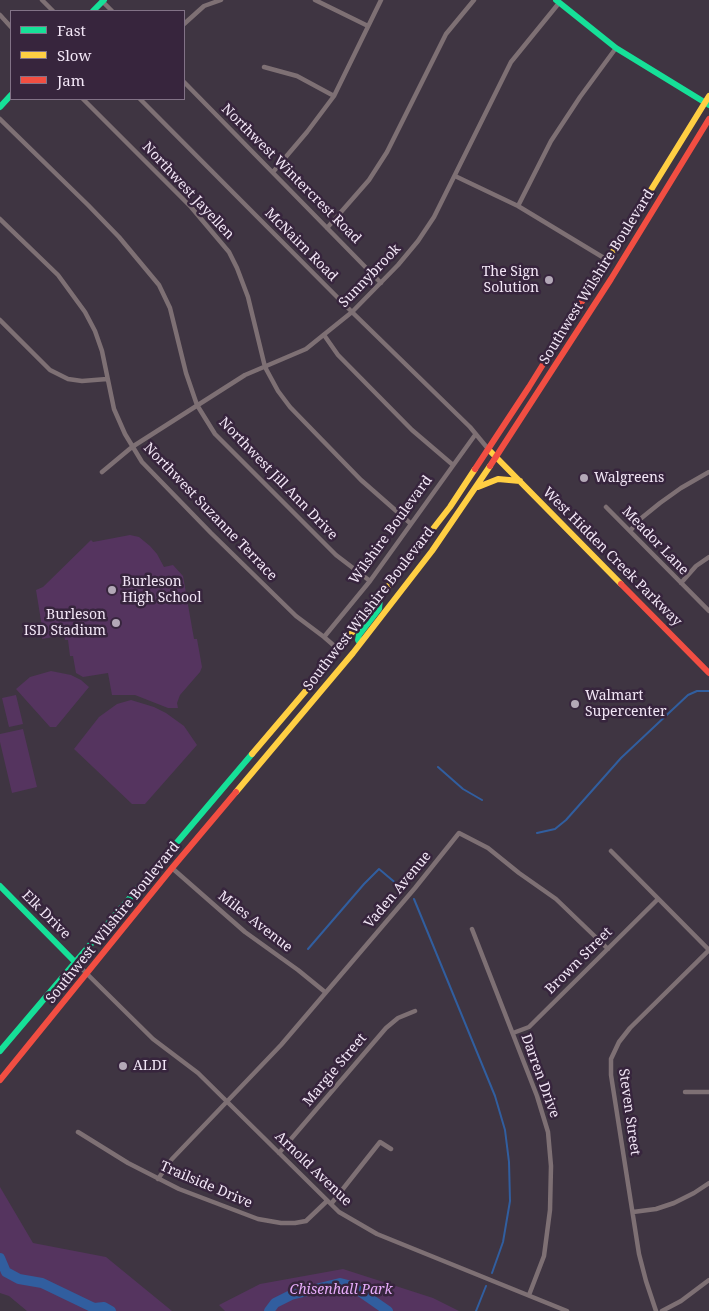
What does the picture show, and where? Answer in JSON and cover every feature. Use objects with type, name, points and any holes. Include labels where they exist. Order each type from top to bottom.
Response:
[{"type":"main road","points":[[558,1],[616,48],[707,104]]},
{"type":"main road","points":[[0,107],[10,96]]},
{"type":"main road","name":"Southwest Wilshire Boulevard","points":[[0,1051],[339,651],[450,507],[489,450],[609,261],[707,104],[709,96]]},
{"type":"main road","name":"Southwest Wilshire Boulevard","points":[[0,1080],[172,868],[360,643],[432,551],[497,458],[582,326],[709,119]]},
{"type":"main road","name":"West Hidden Creek Parkway","points":[[489,450],[709,673]]},
{"type":"main road","points":[[476,488],[498,479],[520,481]]},
{"type":"main road","points":[[360,643],[358,640],[359,635],[379,609],[380,597]]},
{"type":"main road","points":[[275,727],[285,734]]},
{"type":"main road","name":"Elk Drive","points":[[0,886],[75,962]]},
{"type":"street","points":[[42,0],[52,10]]},
{"type":"street","points":[[185,23],[204,6],[221,0]]},
{"type":"street","points":[[315,0],[368,26]]},
{"type":"street","points":[[272,172],[302,138],[334,96],[381,0]]},
{"type":"street","points":[[327,228],[369,180],[387,152],[446,34],[474,0]]},
{"type":"street","points":[[102,1],[111,10]]},
{"type":"street","name":"Sunnybrook","points":[[102,472],[132,447],[245,375],[306,349],[352,312],[381,283],[418,242],[434,217],[511,62],[558,1]]},
{"type":"street","points":[[0,16],[10,26]]},
{"type":"street","points":[[518,206],[551,141],[616,48]]},
{"type":"street","points":[[264,67],[297,76],[334,96]]},
{"type":"street","name":"Northwest Wintercrest Road","points":[[185,83],[381,283]]},
{"type":"street","name":"Northwest Jayellen","points":[[84,100],[191,207],[229,252],[248,297],[265,367],[278,391],[290,407],[361,480],[410,523]]},
{"type":"street","name":"McNairn Road","points":[[141,100],[457,415],[489,450]]},
{"type":"street","name":"Northwest Jill Ann Drive","points":[[0,119],[119,237],[159,285],[170,308],[186,373],[197,405],[216,434],[336,555],[370,580]]},
{"type":"street","points":[[455,176],[518,206],[609,261]]},
{"type":"street","name":"Northwest Suzanne Terrace","points":[[0,219],[58,275],[78,300],[95,331],[102,351],[114,409],[132,447],[142,462],[296,616],[339,651]]},
{"type":"street","points":[[0,320],[50,370],[68,379],[82,381],[107,379]]},
{"type":"street","points":[[324,335],[344,362],[412,430],[453,465]]},
{"type":"street","name":"Wilshire Boulevard","points":[[324,637],[370,580],[475,435]]},
{"type":"street","points":[[630,531],[639,520],[681,488],[709,472]]},
{"type":"street","name":"Meador Lane","points":[[606,506],[709,611]]},
{"type":"street","points":[[681,583],[696,566],[709,557]]},
{"type":"street","name":"Vaden Avenue","points":[[158,1179],[172,1160],[281,1045],[415,888],[459,833],[488,848],[556,899],[608,949]]},
{"type":"street","points":[[611,851],[709,950]]},
{"type":"street","name":"Miles Avenue","points":[[172,868],[245,932],[325,992]]},
{"type":"street","name":"Brown Street","points":[[513,1034],[528,1027],[658,899]]},
{"type":"street","name":"Darren Drive","points":[[472,929],[537,1096],[548,1132],[550,1210],[544,1256],[528,1295]]},
{"type":"street","name":"Steven Street","points":[[656,1311],[646,1281],[633,1212],[611,1075],[611,1059],[619,1042],[630,1028],[709,950]]},
{"type":"street","name":"Arnold Avenue","points":[[75,962],[154,1038],[198,1073],[339,1212],[377,1234],[567,1311]]},
{"type":"street","name":"Margie Street","points":[[279,1153],[386,1028],[398,1018],[415,1011]]},
{"type":"street","points":[[685,1092],[709,1092]]},
{"type":"street","name":"Trailside Drive","points":[[78,1132],[158,1179],[179,1189],[258,1219],[295,1224],[306,1221],[329,1202],[380,1142],[391,1149]]},
{"type":"street","points":[[633,1212],[656,1209],[674,1203],[709,1183]]},
{"type":"street","points":[[662,1311],[681,1301],[709,1280]]},
{"type":"green space","name":"Burleson ISD Stadium","points":[[130,535],[139,537],[150,546],[164,567],[173,565],[183,576],[194,639],[197,639],[202,667],[200,672],[180,695],[177,703],[178,708],[168,708],[135,695],[112,695],[108,673],[83,677],[76,673],[73,656],[70,656],[68,640],[65,640],[64,635],[42,639],[43,633],[36,590],[43,587],[91,540],[93,542]]},
{"type":"green space","points":[[51,671],[71,675],[89,687],[56,727],[50,727],[16,689],[30,677]]},
{"type":"green space","points":[[16,695],[23,724],[9,727],[2,698]]},
{"type":"green space","points":[[131,700],[166,713],[184,726],[197,745],[145,804],[132,804],[74,749],[99,717],[117,704]]},
{"type":"green space","points":[[23,729],[37,787],[12,793],[0,742],[0,734]]},
{"type":"green space","points":[[0,1187],[33,1243],[106,1257],[172,1311],[27,1311],[9,1296],[0,1293]]},
{"type":"green space","name":"Chisenhall Park","points":[[343,1269],[433,1298],[459,1311],[225,1311],[219,1305],[260,1284]]},
{"type":"waterway","points":[[537,833],[555,829],[566,820],[621,758],[688,695],[697,691],[709,691]]},
{"type":"waterway","points":[[438,767],[463,789],[482,800]]},
{"type":"waterway","points":[[308,949],[379,869],[404,890]]},
{"type":"waterway","points":[[414,899],[495,1096],[505,1130],[509,1162],[510,1201],[503,1242],[492,1273]]},
{"type":"waterway","points":[[0,1258],[6,1272],[19,1279],[42,1283],[94,1308],[104,1307],[111,1311]]},
{"type":"waterway","points":[[269,1311],[275,1303],[291,1295],[340,1283],[352,1286],[388,1311]]},
{"type":"waterway","points":[[476,1311],[486,1286]]},
{"type":"traffic: fast","points":[[94,10],[104,0]]},
{"type":"traffic: fast","points":[[556,0],[616,48],[709,105]]},
{"type":"traffic: fast","points":[[0,107],[10,96]]},
{"type":"traffic: fast","points":[[360,643],[358,640],[359,635],[379,609],[380,598]]},
{"type":"traffic: fast","points":[[0,1051],[252,754]]},
{"type":"traffic: fast","points":[[0,886],[75,962]]},
{"type":"traffic: slow","points":[[604,266],[709,96]]},
{"type":"traffic: slow","points":[[489,450],[621,584]]},
{"type":"traffic: slow","points":[[236,792],[353,653],[432,551],[490,466]]},
{"type":"traffic: slow","points":[[252,754],[315,680],[450,507],[475,469]]},
{"type":"traffic: slow","points":[[478,487],[498,479],[520,481]]},
{"type":"traffic: jam","points":[[490,466],[611,279],[709,119]]},
{"type":"traffic: jam","points":[[475,469],[529,387],[604,266]]},
{"type":"traffic: jam","points":[[621,584],[709,673]]},
{"type":"traffic: jam","points":[[0,1080],[236,792]]},
{"type":"place","name":"The Sign Solution","points":[[549,280]]},
{"type":"place","name":"Walgreens","points":[[584,478]]},
{"type":"place","name":"Burleson High School","points":[[112,590]]},
{"type":"place","name":"Burleson ISD Stadium","points":[[116,623]]},
{"type":"place","name":"Walmart Supercenter","points":[[575,704]]},
{"type":"place","name":"ALDI","points":[[123,1066]]}]
